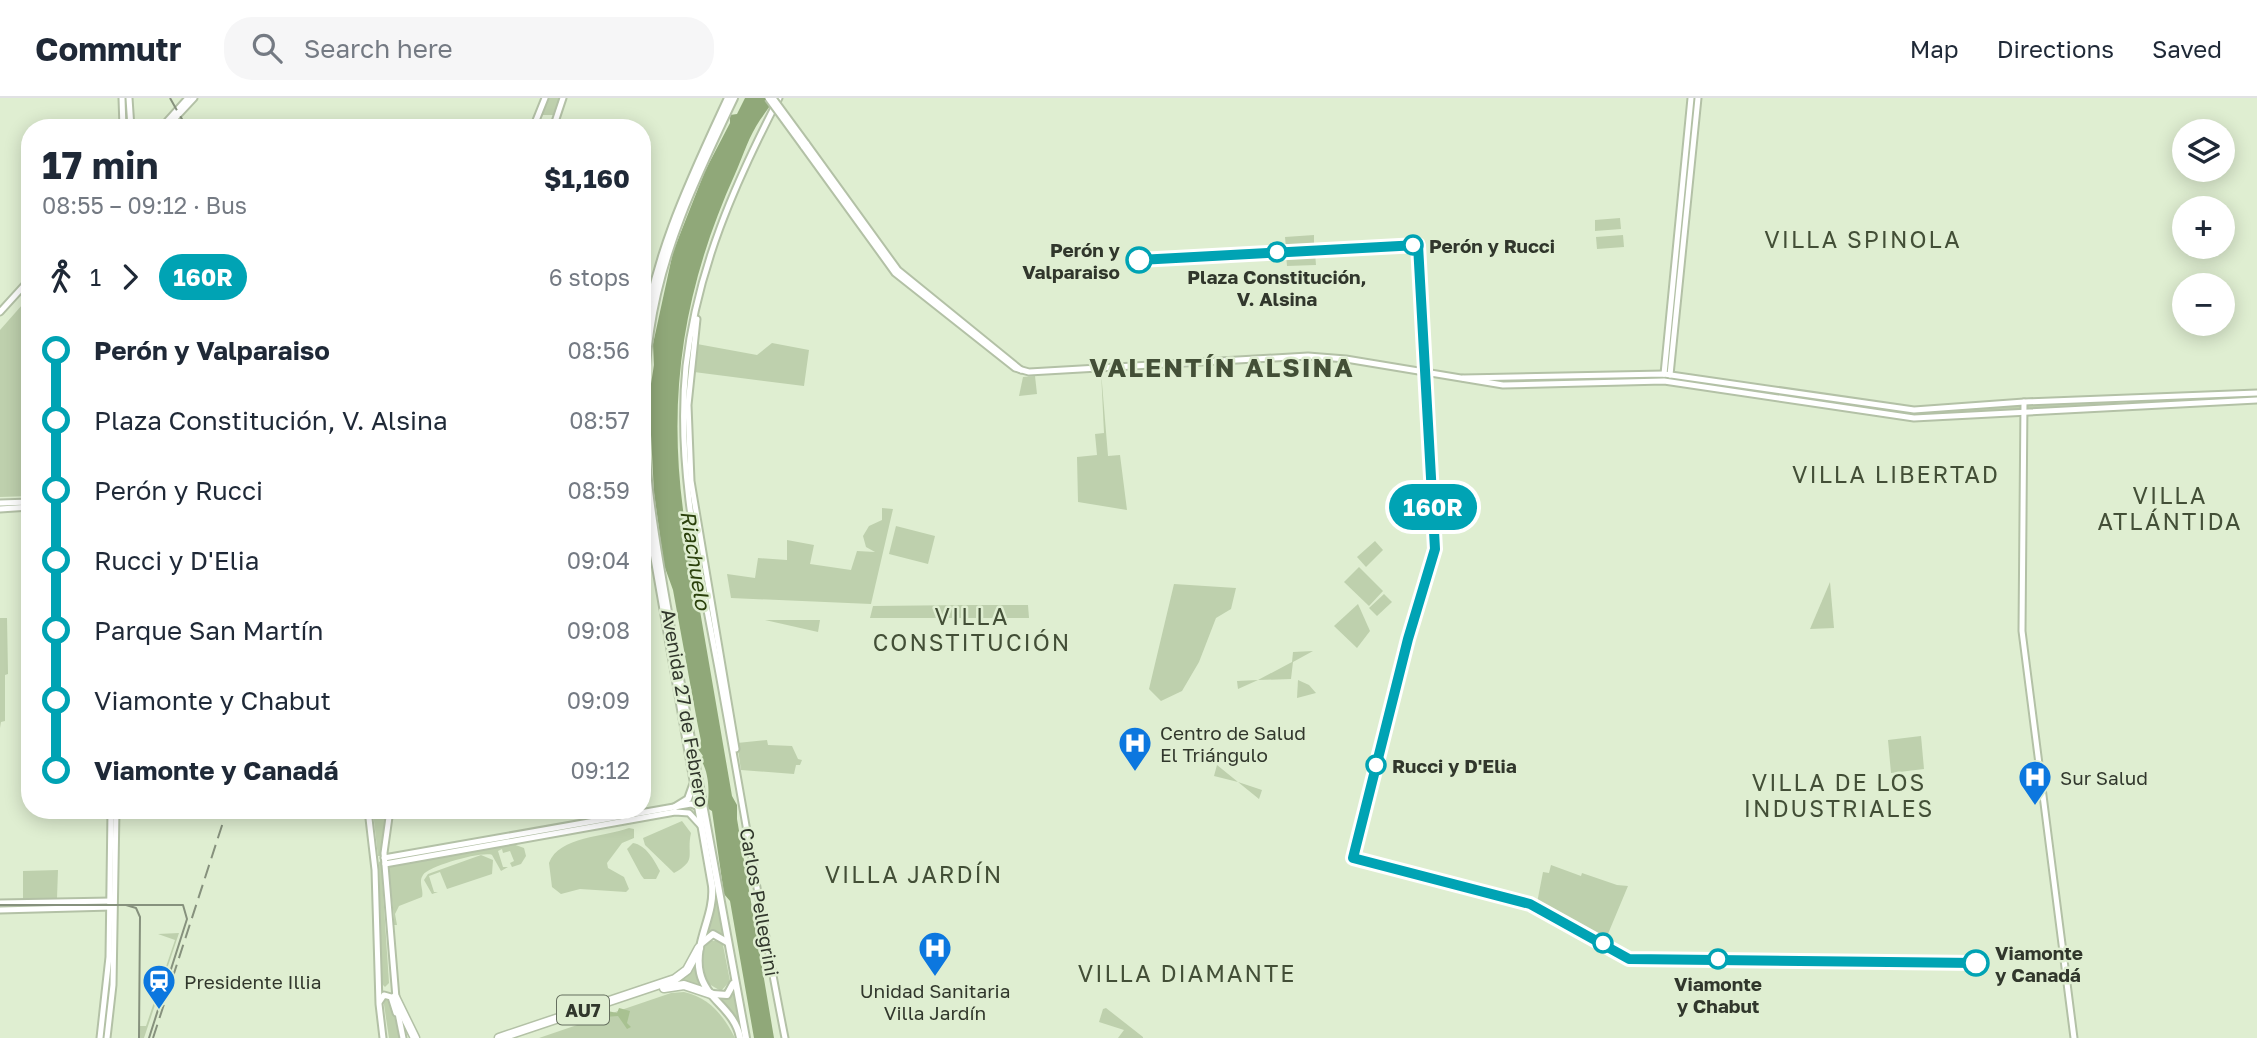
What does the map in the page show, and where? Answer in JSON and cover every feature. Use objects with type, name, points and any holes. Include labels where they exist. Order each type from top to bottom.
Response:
[{"type":"highway","name":"AU7","points":[[499,1038],[675,979],[687,970],[699,948]]},
{"type":"highway","name":"AU7","points":[[512,1038],[670,986],[692,986],[711,994]]},
{"type":"highway","points":[[395,997],[415,1038]]},
{"type":"main road","points":[[122,98],[123,119]]},
{"type":"main road","points":[[129,98],[130,119]]},
{"type":"main road","points":[[170,119],[191,98]]},
{"type":"main road","points":[[174,119],[191,98]]},
{"type":"main road","points":[[537,119],[545,98]]},
{"type":"main road","points":[[556,119],[563,98]]},
{"type":"main road","points":[[651,296],[674,217],[728,98]]},
{"type":"main road","points":[[651,327],[667,251],[688,196],[734,98]]},
{"type":"main road","points":[[768,98],[898,270],[1021,370]]},
{"type":"main road","points":[[773,98],[824,177],[895,273],[1021,370],[1033,372],[1308,356],[1503,385],[1666,381],[1914,418],[2257,401]]},
{"type":"main road","name":"Carlos Pellegrini","points":[[779,98],[718,231],[697,305],[688,405],[689,459],[697,526],[735,741],[736,766],[785,1038]]},
{"type":"main road","points":[[1667,374],[1691,98]]},
{"type":"main road","points":[[1666,381],[1698,98]]},
{"type":"main road","points":[[823,185],[824,177]]},
{"type":"main road","points":[[0,311],[21,287]]},
{"type":"main road","points":[[1463,378],[1667,374],[1914,410],[2024,402],[2257,393]]},
{"type":"main road","points":[[2024,402],[2022,631],[2074,1038]]},
{"type":"main road","points":[[2,506],[21,505]]},
{"type":"main road","name":"Avenida 27 de Febrero","points":[[651,508],[656,554],[746,1038]]},
{"type":"main road","name":"Avenida 27 de Febrero","points":[[651,530],[713,895],[699,948],[700,974],[711,994],[733,1017],[740,1038]]},
{"type":"main road","points":[[675,807],[688,799],[694,780]]},
{"type":"main road","points":[[651,811],[698,805],[705,813]]},
{"type":"main road","points":[[651,816],[675,812],[689,813],[701,826]]},
{"type":"main road","points":[[107,1038],[111,1013],[114,819]]},
{"type":"main road","points":[[369,819],[374,860],[378,985],[383,1038]]},
{"type":"main road","points":[[389,819],[385,861],[393,983],[403,1035]]},
{"type":"main road","points":[[385,861],[611,819]]},
{"type":"main road","points":[[385,861],[634,819]]},
{"type":"main road","points":[[0,903],[112,904]]},
{"type":"main road","points":[[0,910],[112,904]]},
{"type":"main road","points":[[100,1038],[112,904]]},
{"type":"main road","points":[[699,948],[706,937],[713,934],[728,943]]},
{"type":"main road","points":[[711,994],[727,995],[734,979]]},
{"type":"main road","points":[[378,985],[385,989],[393,983]]},
{"type":"main road","points":[[379,1004],[384,995],[391,997],[403,1035]]},
{"type":"main road","points":[[103,1005],[105,1012],[111,1013]]},
{"type":"main road","points":[[100,1027],[105,1023],[109,1026]]},
{"type":"shaded area","points":[[547,98],[561,98],[555,115],[541,115]]},
{"type":"shaded area","name":"Riachuelo","points":[[745,98],[775,98],[749,139],[703,259],[683,345],[677,432],[685,524],[690,526],[686,530],[732,796],[737,805],[737,819],[774,1038],[754,1038],[730,901],[724,894],[712,811],[707,808],[708,782],[700,759],[703,756],[698,749],[701,741],[673,590],[664,565],[654,493],[651,435],[653,344],[673,252],[705,171],[730,123],[730,115],[737,114]]},
{"type":"shaded area","points":[[1620,218],[1621,229],[1595,231],[1595,220]]},
{"type":"shaded area","points":[[1314,235],[1314,246],[1286,248],[1285,237]]},
{"type":"shaded area","points":[[1623,235],[1624,247],[1597,249],[1596,237]]},
{"type":"shaded area","points":[[1315,253],[1316,265],[1287,266],[1286,255]]},
{"type":"shaded area","points":[[21,306],[21,496],[0,497],[0,330]]},
{"type":"shaded area","points":[[772,343],[809,350],[804,386],[694,372],[697,344],[757,355]]},
{"type":"shaded area","points":[[1101,371],[1108,456],[1120,455],[1127,510],[1078,502],[1077,457],[1097,455],[1095,434],[1104,433]]},
{"type":"shaded area","points":[[1664,374],[1664,381],[1499,385],[1467,376]]},
{"type":"shaded area","points":[[1670,374],[1914,410],[2113,399],[2114,408],[1914,418],[1669,382]]},
{"type":"shaded area","points":[[1035,376],[1037,394],[1019,396],[1023,377]]},
{"type":"shaded area","points":[[2246,393],[2247,401],[2127,408],[2127,398]]},
{"type":"shaded area","points":[[882,508],[893,509],[871,604],[731,598],[727,574],[755,578],[758,558],[787,560],[787,540],[814,545],[810,564],[851,570],[857,551],[875,552],[866,547],[863,536],[869,526],[882,520]]},
{"type":"shaded area","points":[[896,526],[935,536],[928,564],[889,554]]},
{"type":"shaded area","points":[[1375,541],[1383,550],[1366,567],[1357,557]]},
{"type":"shaded area","points":[[1359,567],[1383,591],[1369,606],[1344,582]]},
{"type":"shaded area","points":[[1830,582],[1834,628],[1810,629]]},
{"type":"shaded area","points":[[1174,584],[1236,588],[1231,609],[1216,618],[1199,662],[1182,691],[1161,701],[1149,689]]},
{"type":"shaded area","points":[[1384,594],[1392,602],[1377,616],[1369,608]]},
{"type":"shaded area","points":[[1358,604],[1370,631],[1357,648],[1334,626]]},
{"type":"shaded area","points":[[1028,605],[1029,618],[870,618],[873,606]]},
{"type":"shaded area","points":[[0,618],[7,618],[8,674],[5,675],[5,721],[1,722],[0,728]]},
{"type":"shaded area","points":[[765,620],[820,620],[818,632]]},
{"type":"shaded area","points":[[1313,651],[1293,662],[1291,679],[1258,680],[1292,662],[1293,652]]},
{"type":"shaded area","points":[[1258,680],[1238,689],[1237,681]]},
{"type":"shaded area","points":[[1298,680],[1309,685],[1316,693],[1297,698]]},
{"type":"shaded area","points":[[1921,736],[1924,769],[1891,773],[1888,740]]},
{"type":"shaded area","points":[[767,740],[768,745],[792,746],[798,759],[802,760],[800,765],[796,765],[794,774],[741,770],[737,743]]},
{"type":"shaded area","points":[[1217,765],[1238,782],[1214,776]]},
{"type":"shaded area","points":[[1238,782],[1262,790],[1259,799]]},
{"type":"shaded area","points":[[701,813],[725,939],[722,936],[702,940],[713,901]]},
{"type":"shaded area","points":[[374,819],[386,819],[381,856],[378,856]]},
{"type":"shaded area","points":[[682,821],[691,833],[690,856],[686,864],[674,873],[645,845],[643,838]]},
{"type":"shaded area","points":[[629,828],[634,829],[634,838],[622,843],[607,863],[608,868],[624,877],[629,889],[626,892],[580,889],[561,894],[552,887],[549,863],[562,847]]},
{"type":"shaded area","points":[[510,843],[524,848],[526,856],[521,864],[512,867],[510,863],[514,861],[510,851],[503,853],[502,849],[498,851],[503,867],[508,867],[501,871],[492,855],[486,854],[456,860],[427,871],[421,880],[422,897],[399,906],[395,914],[397,925],[392,925],[394,918],[388,865]]},
{"type":"shaded area","points":[[633,843],[646,850],[652,858],[660,871],[656,879],[644,879],[641,875],[627,849]]},
{"type":"shaded area","points":[[481,855],[493,860],[492,874],[447,889],[440,872],[429,876],[434,892],[438,892],[432,894],[424,880],[428,874]]},
{"type":"shaded area","points":[[381,861],[389,983],[385,987],[382,984]]},
{"type":"shaded area","points":[[1551,865],[1581,876],[1582,873],[1628,886],[1605,941],[1537,903],[1543,872],[1549,873]]},
{"type":"shaded area","points":[[58,870],[57,898],[23,899],[23,871]]},
{"type":"shaded area","points":[[179,933],[144,1038],[140,1038],[140,1026],[146,1026],[175,940],[158,934]]},
{"type":"shaded area","points":[[710,941],[718,941],[723,945],[730,981],[721,991],[709,984],[704,973],[702,956]]},
{"type":"shaded area","points":[[694,961],[703,989],[666,985]]},
{"type":"shaded area","points":[[734,986],[743,1038],[735,1017],[717,997]]},
{"type":"shaded area","points":[[684,992],[701,998],[715,1009],[735,1038],[539,1038],[671,993]]},
{"type":"shaded area","points":[[389,996],[400,1038],[389,1038],[383,998]]},
{"type":"shaded area","points":[[619,1008],[630,1011],[627,1023],[631,1027],[627,1029],[618,1016],[605,1017],[603,1010],[617,1013]]},
{"type":"shaded area","points":[[1106,1008],[1143,1038],[1118,1038],[1124,1030],[1099,1022],[1103,1009]]},
{"type":"tram line","points":[[0,905],[183,905],[187,919],[149,1038]]},
{"type":"tram line","points":[[126,905],[136,908],[140,917],[139,1038]]},
{"type":"railway","points":[[170,98],[182,119]]},
{"type":"railway","points":[[153,1038],[224,819]]},
{"type":"bus line","name":"160R","points":[[1139,260],[1418,245],[1435,549],[1408,639],[1353,858],[1530,904],[1629,959],[1976,963]]},
{"type":"place","name":"Perón y Rucci","points":[[1413,245]]},
{"type":"place","name":"Plaza Constitución, V. Alsina","points":[[1277,252]]},
{"type":"place","name":"Perón y Valparaiso","points":[[1139,260]]},
{"type":"place","name":"Rucci y D'Elia","points":[[1376,765]]},
{"type":"place","name":"Centro de Salud El Triángulo","points":[[1135,773]]},
{"type":"place","name":"Sur Salud","points":[[2035,807]]},
{"type":"place","name":"Viamonte y Chabut","points":[[1718,959]]},
{"type":"place","name":"Viamonte y Canadá","points":[[1976,963]]},
{"type":"place","name":"Unidad Sanitaria Villa Jardín","points":[[935,978]]},
{"type":"place","name":"Presidente Illia","points":[[159,1011]]},
{"type":"district","name":"VILLA SPINOLA","points":[[1863,239]]},
{"type":"district","name":"VALENTÍN ALSINA","points":[[1222,367]]},
{"type":"district","name":"VILLA LIBERTAD","points":[[1896,474]]},
{"type":"district","name":"VILLA ATLÁNTIDA","points":[[2170,508]]},
{"type":"district","name":"VILLA CONSTITUCIÓN","points":[[972,629]]},
{"type":"district","name":"VILLA DE LOS INDUSTRIALES","points":[[1839,795]]},
{"type":"district","name":"VILLA JARDÍN","points":[[914,874]]},
{"type":"district","name":"VILLA DIAMANTE","points":[[1187,973]]}]
